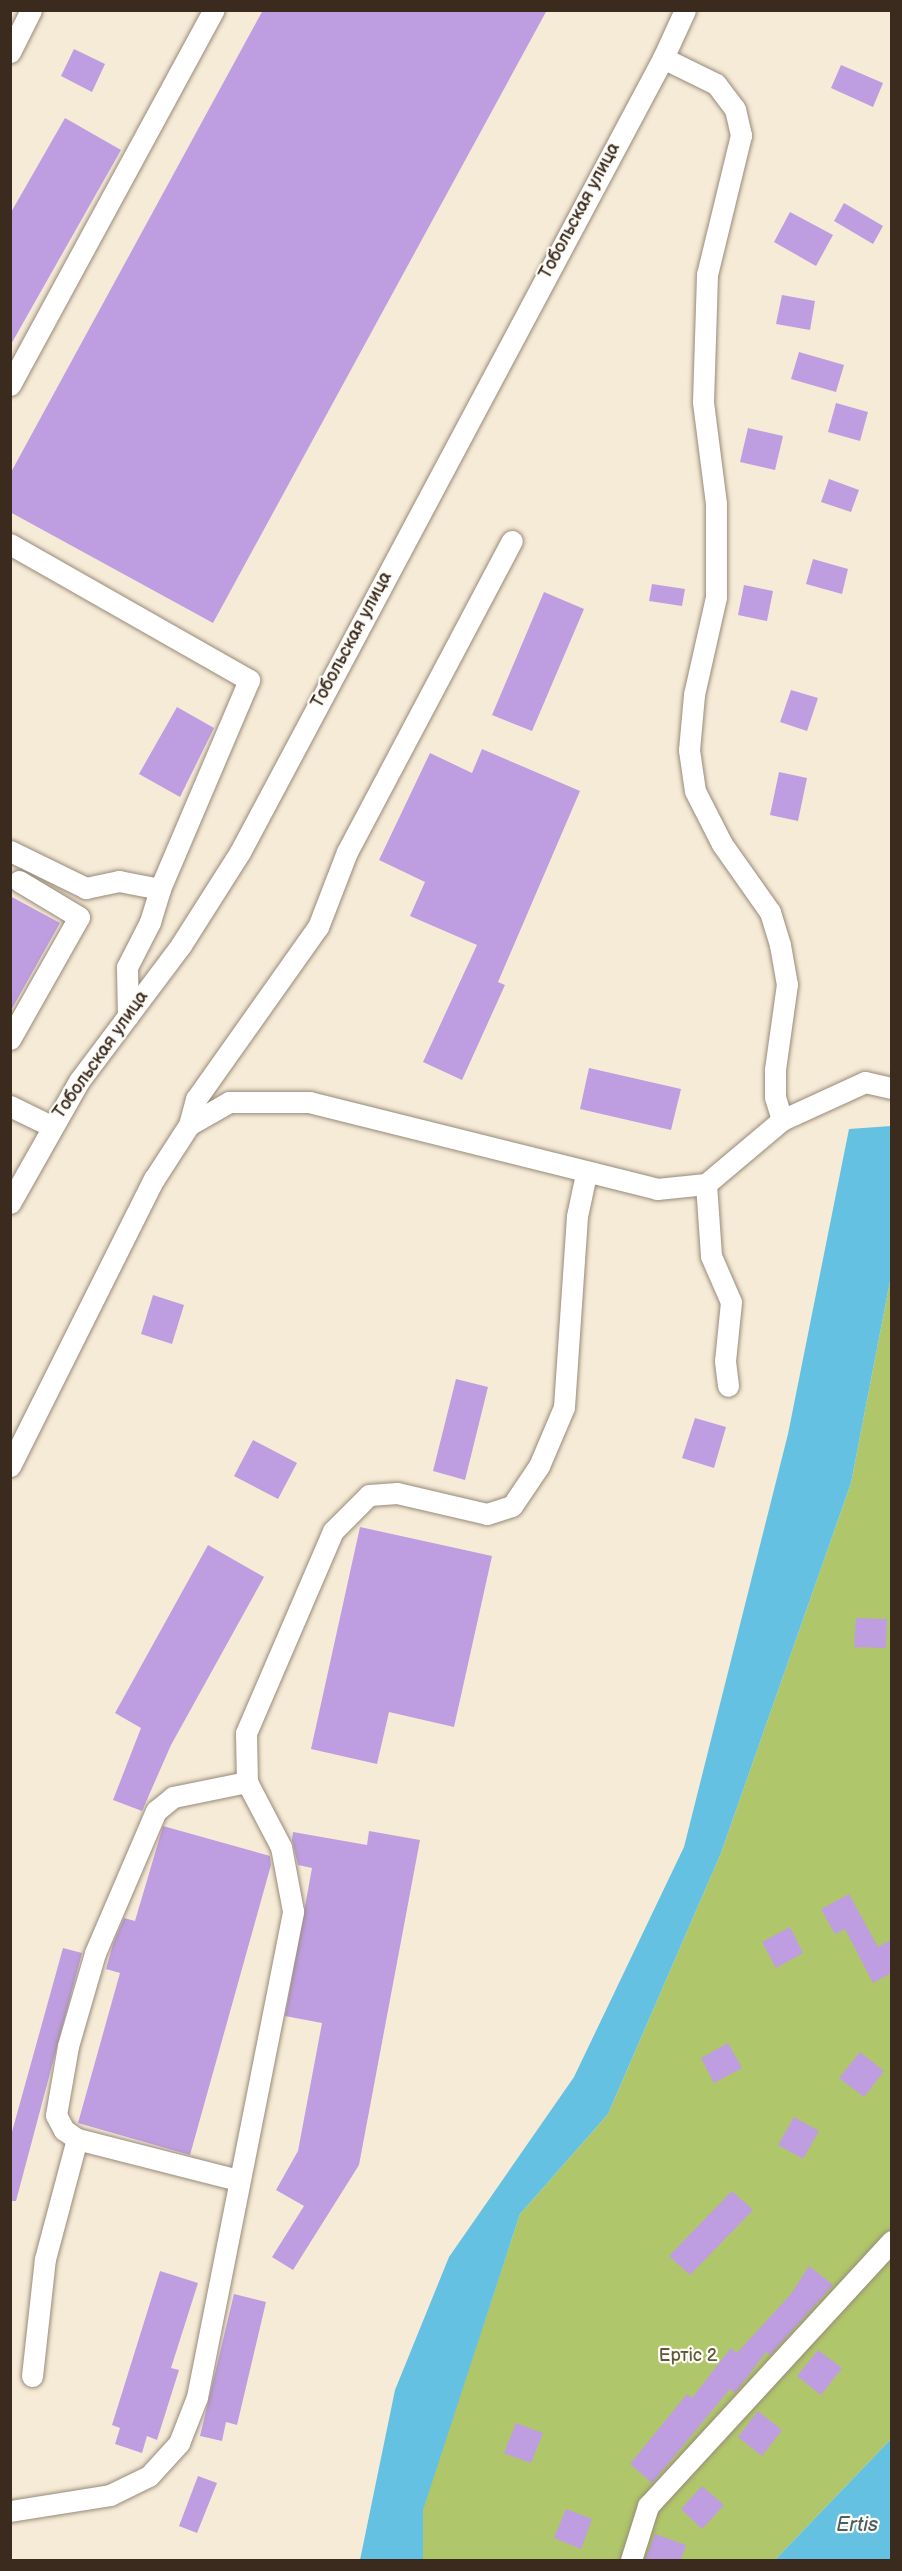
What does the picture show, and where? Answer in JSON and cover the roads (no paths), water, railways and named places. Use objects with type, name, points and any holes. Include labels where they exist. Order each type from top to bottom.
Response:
[{"type":"street","points":[[10,52],[31,10]]},
{"type":"street","points":[[10,385],[214,10]]},
{"type":"street","name":"Тобольская улица","points":[[10,1203],[51,1126],[181,945],[240,852],[663,58],[685,10]]},
{"type":"street","points":[[663,58],[716,84],[735,109],[741,135],[707,275],[703,402],[716,504],[716,597],[694,695],[689,750],[695,791],[722,844],[770,912],[780,945],[787,984],[775,1069],[775,1097],[782,1120]]},
{"type":"street","points":[[10,1466],[154,1179],[189,1125],[196,1099],[318,927],[347,852],[512,541]]},
{"type":"street","points":[[10,544],[249,680],[160,889],[150,922],[127,967],[128,1016]]},
{"type":"street","points":[[10,851],[86,888],[119,880],[160,889]]},
{"type":"street","points":[[10,1038],[79,917],[19,881]]},
{"type":"street","points":[[189,1125],[230,1102],[309,1102],[586,1174],[657,1189],[706,1184],[782,1120],[865,1082],[891,1088]]},
{"type":"street","points":[[10,1106],[51,1126]]},
{"type":"street","points":[[10,2511],[110,2495],[149,2476],[179,2443],[197,2397],[238,2180],[293,1911],[281,1847],[247,1782],[246,1733],[333,1531],[369,1495],[398,1493],[487,1514],[512,1506],[539,1466],[564,1407],[578,1216],[586,1174]]},
{"type":"street","points":[[706,1184],[711,1256],[731,1302],[725,1361],[728,1386]]},
{"type":"street","points":[[238,2180],[77,2139],[64,2130],[56,2115],[68,2046],[95,1953],[156,1811],[173,1797],[247,1782]]},
{"type":"street","points":[[32,2376],[45,2259],[77,2139]]},
{"type":"street","points":[[631,2560],[648,2506],[891,2241]]},
{"type":"water","points":[[891,1126],[891,1276],[851,1483],[721,1853],[608,2114],[520,2214],[423,2510],[423,2560],[360,2560],[395,2390],[449,2257],[574,2077],[684,1847],[788,1434],[849,1129]]},
{"type":"water","name":"Ertis","points":[[891,2439],[891,2560],[775,2560]]},
{"type":"park label","name":"Ертіс 2","points":[[688,2356]]}]
